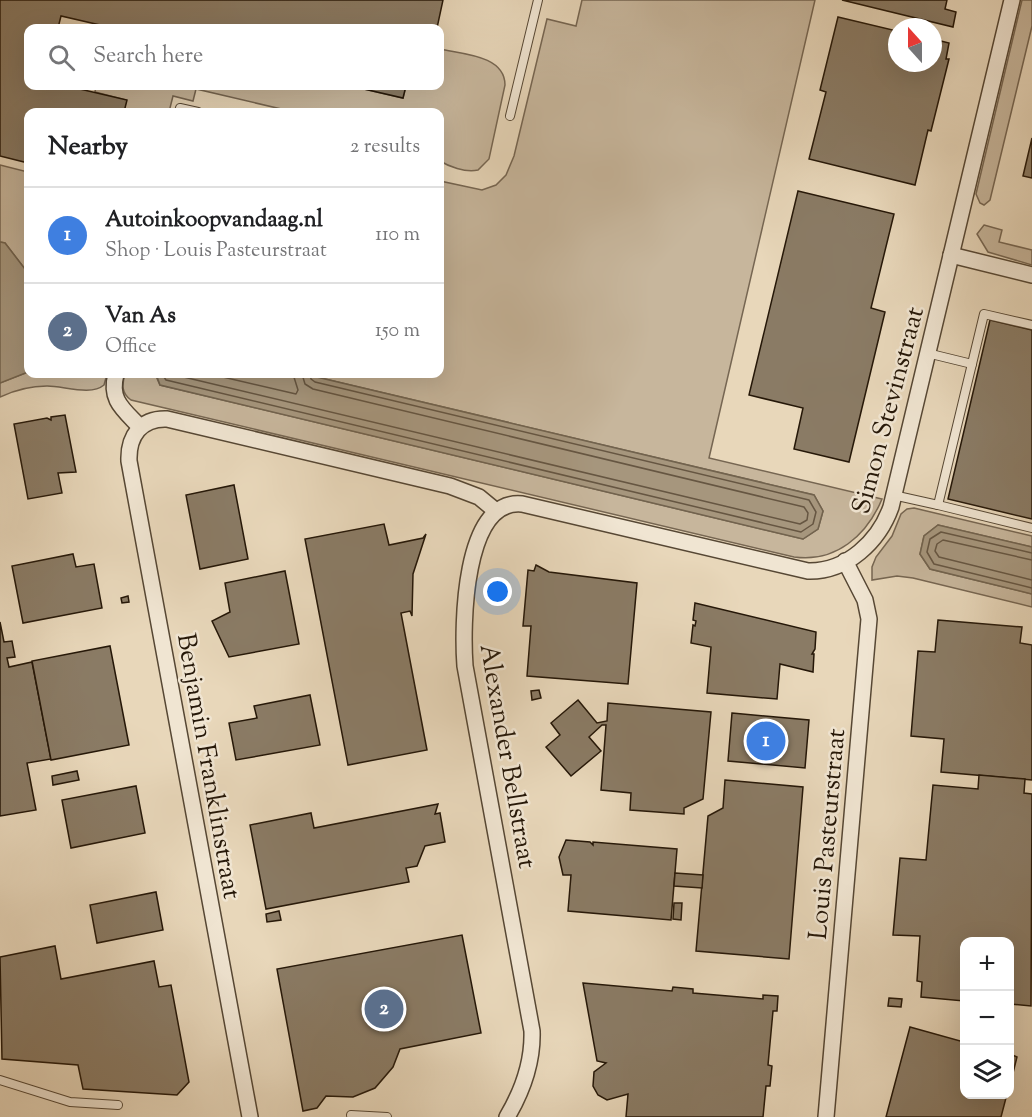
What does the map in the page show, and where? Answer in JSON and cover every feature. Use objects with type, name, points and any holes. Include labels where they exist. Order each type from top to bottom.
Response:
[{"type":"street","points":[[1012,0],[951,255],[1032,275]]},
{"type":"street","name":"Simon Stevinstraat","points":[[845,561],[870,544],[880,531],[893,495],[951,255]]},
{"type":"street","points":[[115,378],[113,385],[115,396],[140,427],[148,421],[167,419],[450,486],[479,497],[496,511],[509,504],[522,504],[802,570],[821,570],[845,561]]},
{"type":"street","name":"Benjamin Franklinstraat","points":[[140,427],[130,443],[129,461],[250,1117]]},
{"type":"street","name":"Alexander Bellstraat","points":[[496,511],[484,526],[475,553],[468,583],[463,636],[467,675],[532,1022],[529,1067],[511,1116]]},
{"type":"street","name":"Louis Pasteurstraat","points":[[826,1117],[868,619],[865,600],[845,561]]},
{"type":"lane","points":[[510,116],[538,0]]},
{"type":"lane","points":[[938,506],[984,314],[1032,325]]},
{"type":"lane","points":[[927,353],[972,364]]},
{"type":"lane","points":[[893,495],[1032,528]]},
{"type":"lane","points":[[0,1080],[70,1102],[118,1105]]},
{"type":"lane","points":[[351,1115],[387,1117]]},
{"type":"shaded area","points":[[582,0],[815,0],[709,458],[882,499],[876,512],[859,535],[836,551],[809,558],[794,557],[131,400],[124,391],[124,378],[157,378],[160,385],[803,539],[818,529],[823,511],[814,495],[321,378],[444,378],[444,182],[482,190],[496,185],[506,175],[514,156],[547,19],[576,26]]},
{"type":"shaded area","points":[[1022,0],[1032,0],[1032,26],[990,200],[984,205],[980,203],[976,194]]},
{"type":"shaded area","points":[[444,50],[480,58],[498,67],[505,85],[489,159],[478,170],[473,171],[462,170],[444,163],[444,108],[277,108],[200,90],[368,90],[403,98],[405,90],[444,90]]},
{"type":"shaded area","points":[[95,90],[196,90],[193,101],[173,96],[170,108],[125,108],[126,100],[95,92]]},
{"type":"shaded area","points":[[0,165],[24,171],[24,268],[5,243],[0,242]]},
{"type":"shaded area","points":[[984,225],[1002,230],[999,242],[1032,250],[1032,265],[988,252],[977,234]]},
{"type":"shaded area","points":[[24,374],[24,378],[106,378],[104,385],[92,390],[41,386],[11,392],[0,397],[0,383]]},
{"type":"shaded area","points":[[914,508],[1032,536],[1032,547],[938,525],[924,536],[920,554],[930,569],[1032,594],[1032,607],[913,578],[897,576],[872,580],[872,567],[876,557],[892,536],[901,514],[907,509]]},
{"type":"water","points":[[0,242],[5,243],[24,268],[24,374],[0,383]]},
{"type":"water","points":[[157,378],[321,378],[814,495],[823,511],[818,529],[803,539],[160,385]]},
{"type":"water","points":[[938,525],[1032,547],[1032,594],[930,569],[920,554],[924,536]]},
{"type":"building","points":[[0,0],[443,0],[438,24],[96,24],[61,16],[59,24],[24,24],[24,90],[84,90],[127,100],[125,108],[24,108],[24,162],[0,156]]},
{"type":"building","points":[[842,0],[947,0],[945,9],[956,12],[953,27],[942,24],[942,18],[916,18]]},
{"type":"building","points":[[838,17],[888,29],[888,72],[942,72],[942,41],[949,43],[946,59],[949,59],[915,185],[809,159],[826,92],[820,90]]},
{"type":"building","points":[[368,90],[405,90],[403,98]]},
{"type":"building","points":[[1032,138],[1032,178],[1023,176]]},
{"type":"building","points":[[798,191],[894,214],[871,308],[885,312],[849,462],[794,449],[803,408],[749,395]]},
{"type":"building","points":[[990,320],[1032,330],[1032,519],[948,499]]},
{"type":"building","points":[[65,415],[76,472],[58,473],[62,493],[28,499],[14,424],[47,418],[51,420],[51,417]]},
{"type":"building","points":[[234,485],[248,559],[200,569],[186,495]]},
{"type":"building","points":[[384,524],[389,545],[423,538],[426,534],[413,574],[412,616],[410,611],[401,613],[427,750],[348,765],[305,539]]},
{"type":"building","points":[[73,554],[76,567],[94,564],[102,608],[23,623],[12,566]]},
{"type":"building","points":[[536,565],[549,572],[637,583],[628,684],[527,676],[531,626],[523,626],[528,570],[534,571]]},
{"type":"building","points":[[285,571],[299,644],[229,657],[212,621],[230,612],[225,583]]},
{"type":"building","points":[[128,596],[129,602],[122,603],[121,598]]},
{"type":"building","points":[[695,603],[816,632],[815,649],[812,654],[814,654],[813,672],[780,664],[777,699],[707,693],[711,647],[691,643],[693,625],[695,626],[696,621],[693,620]]},
{"type":"building","points":[[938,620],[1022,627],[1020,643],[1032,645],[1032,780],[941,772],[944,739],[911,736],[918,651],[935,652]]},
{"type":"building","points":[[0,622],[4,642],[12,641],[15,657],[7,658],[9,667],[32,662],[51,759],[27,763],[36,810],[0,816]]},
{"type":"building","points":[[110,646],[129,745],[51,760],[32,661]]},
{"type":"building","points":[[539,690],[541,698],[532,700],[531,691]]},
{"type":"building","points":[[310,695],[320,745],[236,760],[229,723],[257,718],[254,706]]},
{"type":"building","points":[[578,700],[597,723],[607,721],[608,703],[711,712],[703,799],[684,808],[684,814],[630,810],[631,793],[601,790],[606,725],[602,725],[589,737],[601,751],[571,776],[546,747],[560,735],[551,723]]},
{"type":"building","points":[[732,713],[809,720],[805,768],[728,761]]},
{"type":"building","points":[[77,771],[79,780],[53,785],[52,776]]},
{"type":"building","points":[[979,775],[1025,779],[1024,793],[1032,794],[1031,1006],[1014,1004],[1014,937],[960,937],[960,1001],[921,997],[922,982],[917,981],[920,936],[893,935],[900,858],[926,860],[933,785],[978,789]]},
{"type":"building","points":[[725,780],[803,787],[789,959],[696,951],[708,816],[723,808]]},
{"type":"building","points":[[136,786],[145,833],[71,848],[62,800]]},
{"type":"building","points":[[438,804],[435,814],[440,813],[445,842],[425,846],[417,866],[406,868],[409,882],[266,909],[250,825],[311,813],[314,828]]},
{"type":"building","points":[[566,840],[590,842],[593,845],[593,842],[677,849],[671,920],[568,911],[571,875],[563,875],[559,857]]},
{"type":"building","points":[[675,873],[703,875],[702,888],[674,886]]},
{"type":"building","points":[[156,892],[163,930],[97,943],[90,905]]},
{"type":"building","points":[[674,903],[682,903],[681,920],[673,919]]},
{"type":"building","points":[[279,911],[281,920],[267,922],[266,914]]},
{"type":"building","points":[[462,935],[481,1033],[400,1049],[393,1067],[375,1088],[353,1097],[326,1096],[317,1108],[303,1111],[277,969]]},
{"type":"building","points":[[55,946],[61,979],[154,961],[159,987],[171,985],[189,1082],[177,1095],[83,1089],[78,1065],[2,1059],[0,957]]},
{"type":"building","points":[[583,983],[672,991],[673,987],[693,989],[693,993],[763,999],[763,995],[778,996],[777,1011],[773,1011],[768,1065],[772,1066],[770,1086],[766,1086],[763,1117],[626,1117],[628,1094],[607,1100],[598,1095],[593,1086],[594,1072],[606,1063],[597,1061]]},
{"type":"building","points":[[889,998],[902,999],[901,1007],[888,1006]]},
{"type":"building","points":[[910,1027],[960,1041],[960,1099],[1006,1099],[1001,1117],[886,1117]]},
{"type":"place","name":"Autoinkoopvandaag.nl","points":[[766,741]]},
{"type":"place","name":"Van As","points":[[384,1009]]}]
